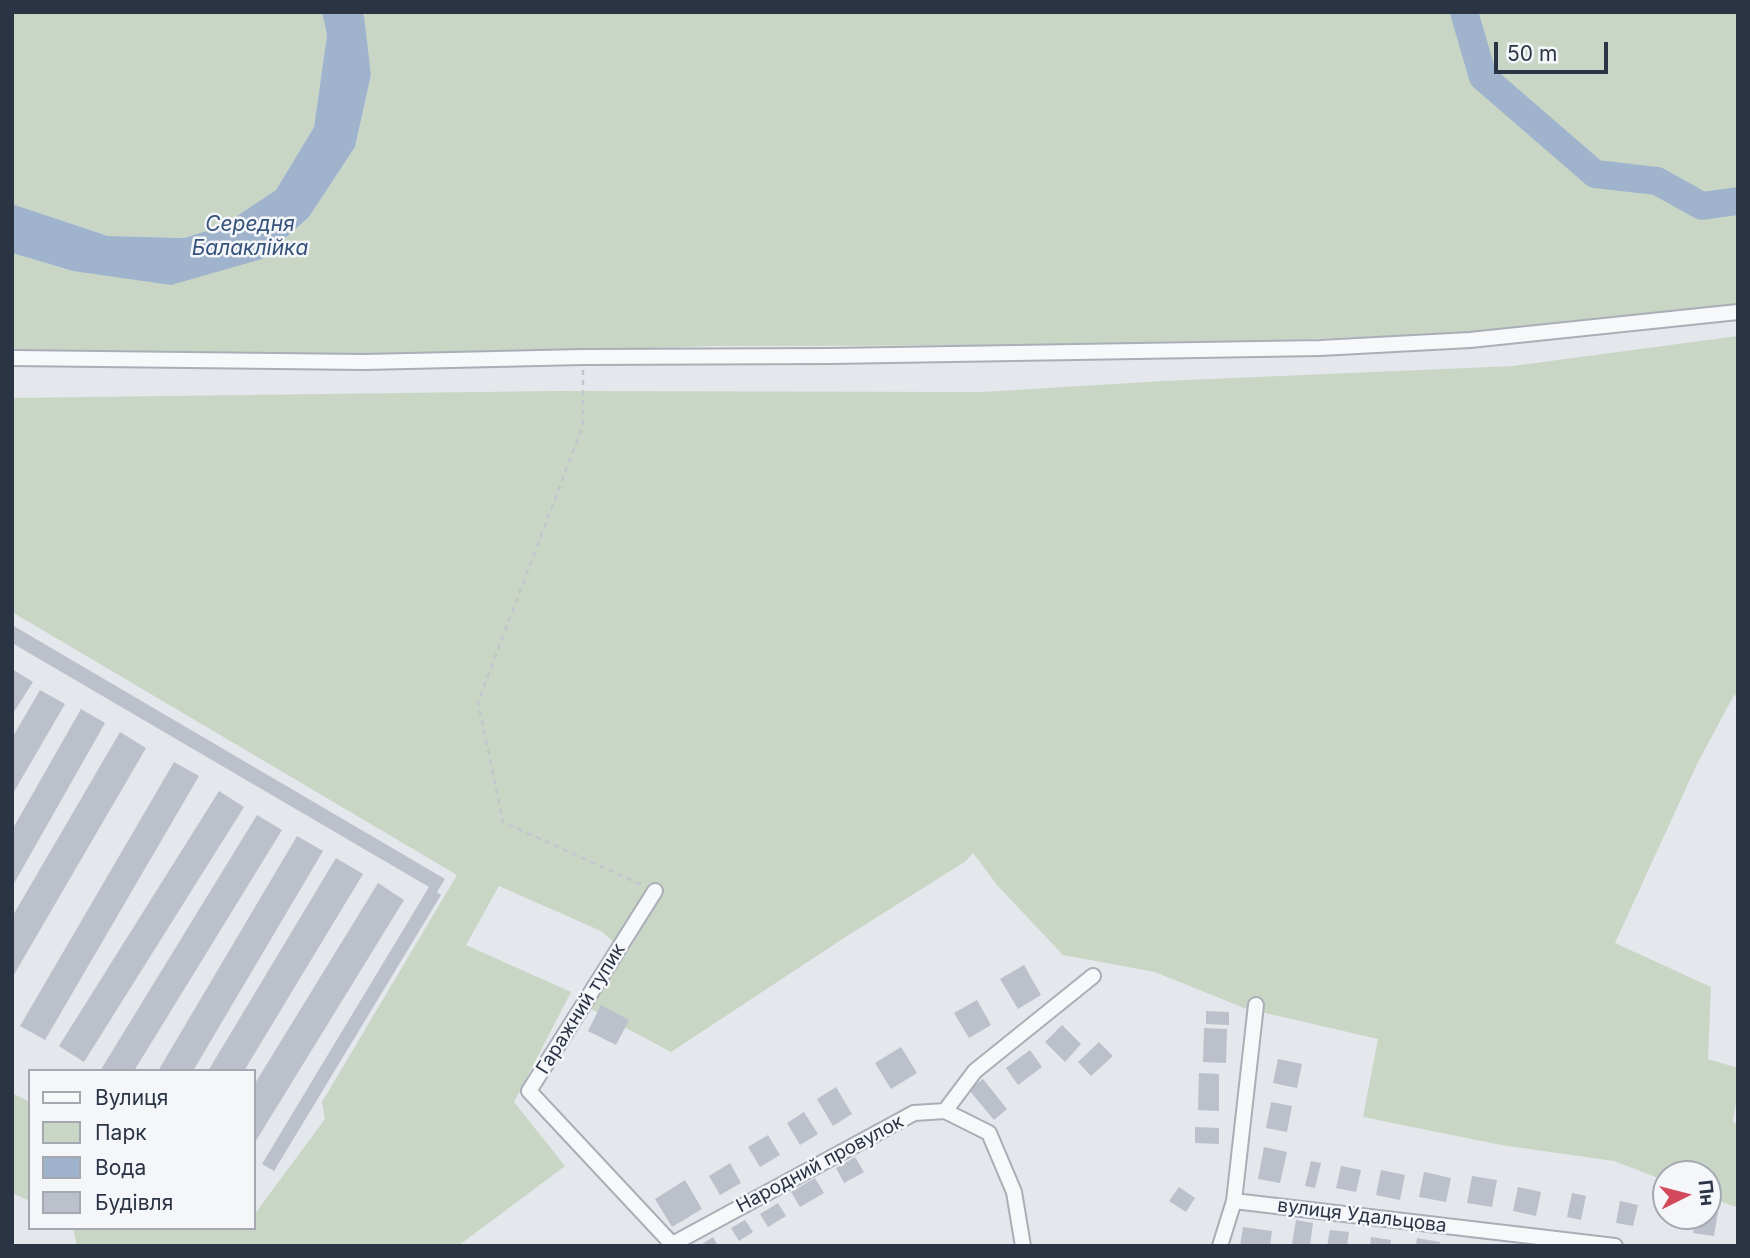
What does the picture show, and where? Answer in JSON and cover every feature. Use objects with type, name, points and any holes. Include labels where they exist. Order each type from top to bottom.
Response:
[{"type":"street","points":[[12,358],[364,362],[1320,348],[1470,340],[1738,312]]},
{"type":"street","name":"Гаражний тупик","points":[[655,891],[529,1091],[671,1245]]},
{"type":"street","points":[[1023,1246],[1014,1192],[989,1133],[945,1111],[975,1070],[1093,976]]},
{"type":"street","points":[[1220,1246],[1234,1201],[1256,1005]]},
{"type":"street","name":"Народний провулок","points":[[671,1245],[914,1113],[945,1111]]},
{"type":"street","name":"вулиця Удальцова","points":[[1234,1201],[1615,1246]]},
{"type":"path","points":[[583,357],[583,425],[478,702],[503,822],[655,891]]},
{"type":"green space","points":[[12,12],[322,12],[327,35],[314,127],[276,190],[222,226],[184,238],[108,236],[13,205]]},
{"type":"green space","points":[[362,12],[1738,12],[1738,306],[1669,315],[1447,334],[1144,345],[711,346],[475,355],[206,357],[12,351],[12,253],[73,271],[262,259],[309,217],[355,147],[371,75]]},
{"type":"green space","points":[[1738,336],[1738,696],[1734,695],[1697,764],[1615,943],[1711,987],[1708,1059],[1738,1068],[1738,1091],[1733,1121],[1738,1126],[1736,1207],[1722,1202],[1722,1160],[1652,1160],[1652,1176],[1614,1161],[1501,1145],[1363,1117],[1378,1039],[1244,1008],[1155,972],[1063,955],[997,885],[973,853],[966,861],[671,1052],[587,1007],[622,949],[601,931],[499,886],[466,945],[571,992],[514,1102],[565,1166],[458,1246],[77,1246],[73,1230],[256,1230],[256,1212],[325,1119],[322,1102],[457,875],[12,612],[12,398],[555,391],[982,392],[1513,366]]},
{"type":"green space","points":[[12,1093],[28,1101],[28,1200],[12,1193]]},
{"type":"water","name":"Середня Балаклійка","points":[[322,12],[362,12],[364,16],[371,75],[355,147],[309,217],[262,259],[171,285],[73,271],[12,253],[12,204],[108,236],[184,238],[222,226],[276,190],[314,127],[327,35]]},
{"type":"building","points":[[12,625],[445,879],[437,892],[441,895],[274,1171],[262,1164],[429,887],[12,643]]},
{"type":"building","points":[[12,669],[33,682],[12,715]]},
{"type":"building","points":[[40,690],[65,704],[12,795],[12,738]]},
{"type":"building","points":[[81,709],[105,723],[12,887],[12,830]]},
{"type":"building","points":[[120,732],[146,748],[12,978],[12,917]]},
{"type":"building","points":[[174,762],[199,776],[45,1040],[20,1026]]},
{"type":"building","points":[[219,791],[244,807],[84,1062],[59,1046]]},
{"type":"building","points":[[257,815],[282,830],[135,1069],[101,1069]]},
{"type":"building","points":[[297,836],[323,851],[194,1069],[159,1069]]},
{"type":"building","points":[[336,858],[363,874],[245,1069],[209,1069]]},
{"type":"building","points":[[378,883],[404,900],[256,1141],[256,1082]]},
{"type":"building","points":[[1024,965],[1041,995],[1018,1009],[1000,979]]},
{"type":"building","points":[[977,1000],[991,1025],[969,1038],[954,1013]]},
{"type":"building","points":[[601,1005],[629,1020],[616,1045],[588,1031]]},
{"type":"building","points":[[1206,1011],[1229,1012],[1229,1025],[1206,1024]]},
{"type":"building","points":[[1062,1025],[1081,1044],[1065,1062],[1045,1042]]},
{"type":"building","points":[[1204,1028],[1227,1029],[1226,1063],[1203,1062]]},
{"type":"building","points":[[1099,1042],[1113,1056],[1091,1076],[1078,1062]]},
{"type":"building","points":[[901,1047],[917,1073],[891,1089],[875,1063]]},
{"type":"building","points":[[1030,1050],[1042,1067],[1018,1085],[1006,1068]]},
{"type":"building","points":[[1278,1059],[1302,1064],[1297,1088],[1273,1083]]},
{"type":"building","points":[[1199,1073],[1219,1074],[1219,1111],[1198,1110]]},
{"type":"building","points":[[983,1079],[1007,1109],[994,1120],[969,1090]]},
{"type":"building","points":[[836,1087],[852,1114],[833,1126],[817,1099]]},
{"type":"building","points":[[1271,1102],[1292,1106],[1287,1132],[1266,1128]]},
{"type":"building","points":[[804,1112],[818,1134],[800,1145],[787,1123]]},
{"type":"building","points":[[1195,1127],[1219,1128],[1219,1144],[1195,1143]]},
{"type":"building","points":[[768,1135],[780,1155],[760,1167],[748,1147]]},
{"type":"building","points":[[1264,1147],[1287,1152],[1280,1183],[1258,1179]]},
{"type":"building","points":[[855,1157],[864,1172],[844,1183],[836,1168]]},
{"type":"building","points":[[1311,1161],[1321,1163],[1315,1188],[1305,1186]]},
{"type":"building","points":[[730,1163],[741,1183],[720,1195],[709,1176]]},
{"type":"building","points":[[1341,1166],[1361,1170],[1356,1192],[1336,1188]]},
{"type":"building","points":[[1381,1170],[1405,1175],[1400,1200],[1376,1195]]},
{"type":"building","points":[[1424,1172],[1451,1178],[1446,1202],[1419,1197]]},
{"type":"building","points":[[1472,1176],[1497,1180],[1492,1207],[1467,1203]]},
{"type":"building","points":[[815,1178],[824,1193],[800,1207],[791,1192]]},
{"type":"building","points":[[685,1180],[702,1209],[672,1227],[655,1199]]},
{"type":"building","points":[[1179,1187],[1195,1198],[1186,1212],[1169,1201]]},
{"type":"building","points":[[1518,1187],[1541,1192],[1536,1216],[1513,1211]]},
{"type":"building","points":[[1572,1193],[1586,1196],[1581,1220],[1567,1217]]},
{"type":"building","points":[[1620,1201],[1638,1205],[1633,1226],[1616,1223]]},
{"type":"building","points":[[778,1203],[786,1216],[768,1227],[760,1214]]},
{"type":"building","points":[[745,1220],[753,1232],[739,1241],[731,1228]]},
{"type":"building","points":[[1296,1220],[1313,1223],[1310,1246],[1292,1244]]},
{"type":"building","points":[[1243,1227],[1272,1231],[1270,1246],[1240,1246]]},
{"type":"building","points":[[1330,1230],[1349,1232],[1347,1246],[1327,1246]]},
{"type":"building","points":[[1694,1230],[1715,1230],[1714,1236],[1693,1233]]},
{"type":"building","points":[[713,1237],[718,1246],[699,1246]]},
{"type":"building","points":[[1371,1237],[1391,1240],[1390,1246],[1370,1246]]},
{"type":"building","points":[[1417,1238],[1440,1242],[1439,1246],[1416,1246]]},
{"type":"waterway","name":"Середня Балаклійка","points":[[1464,12],[1483,77],[1595,174],[1657,181],[1702,206],[1738,201]]}]
